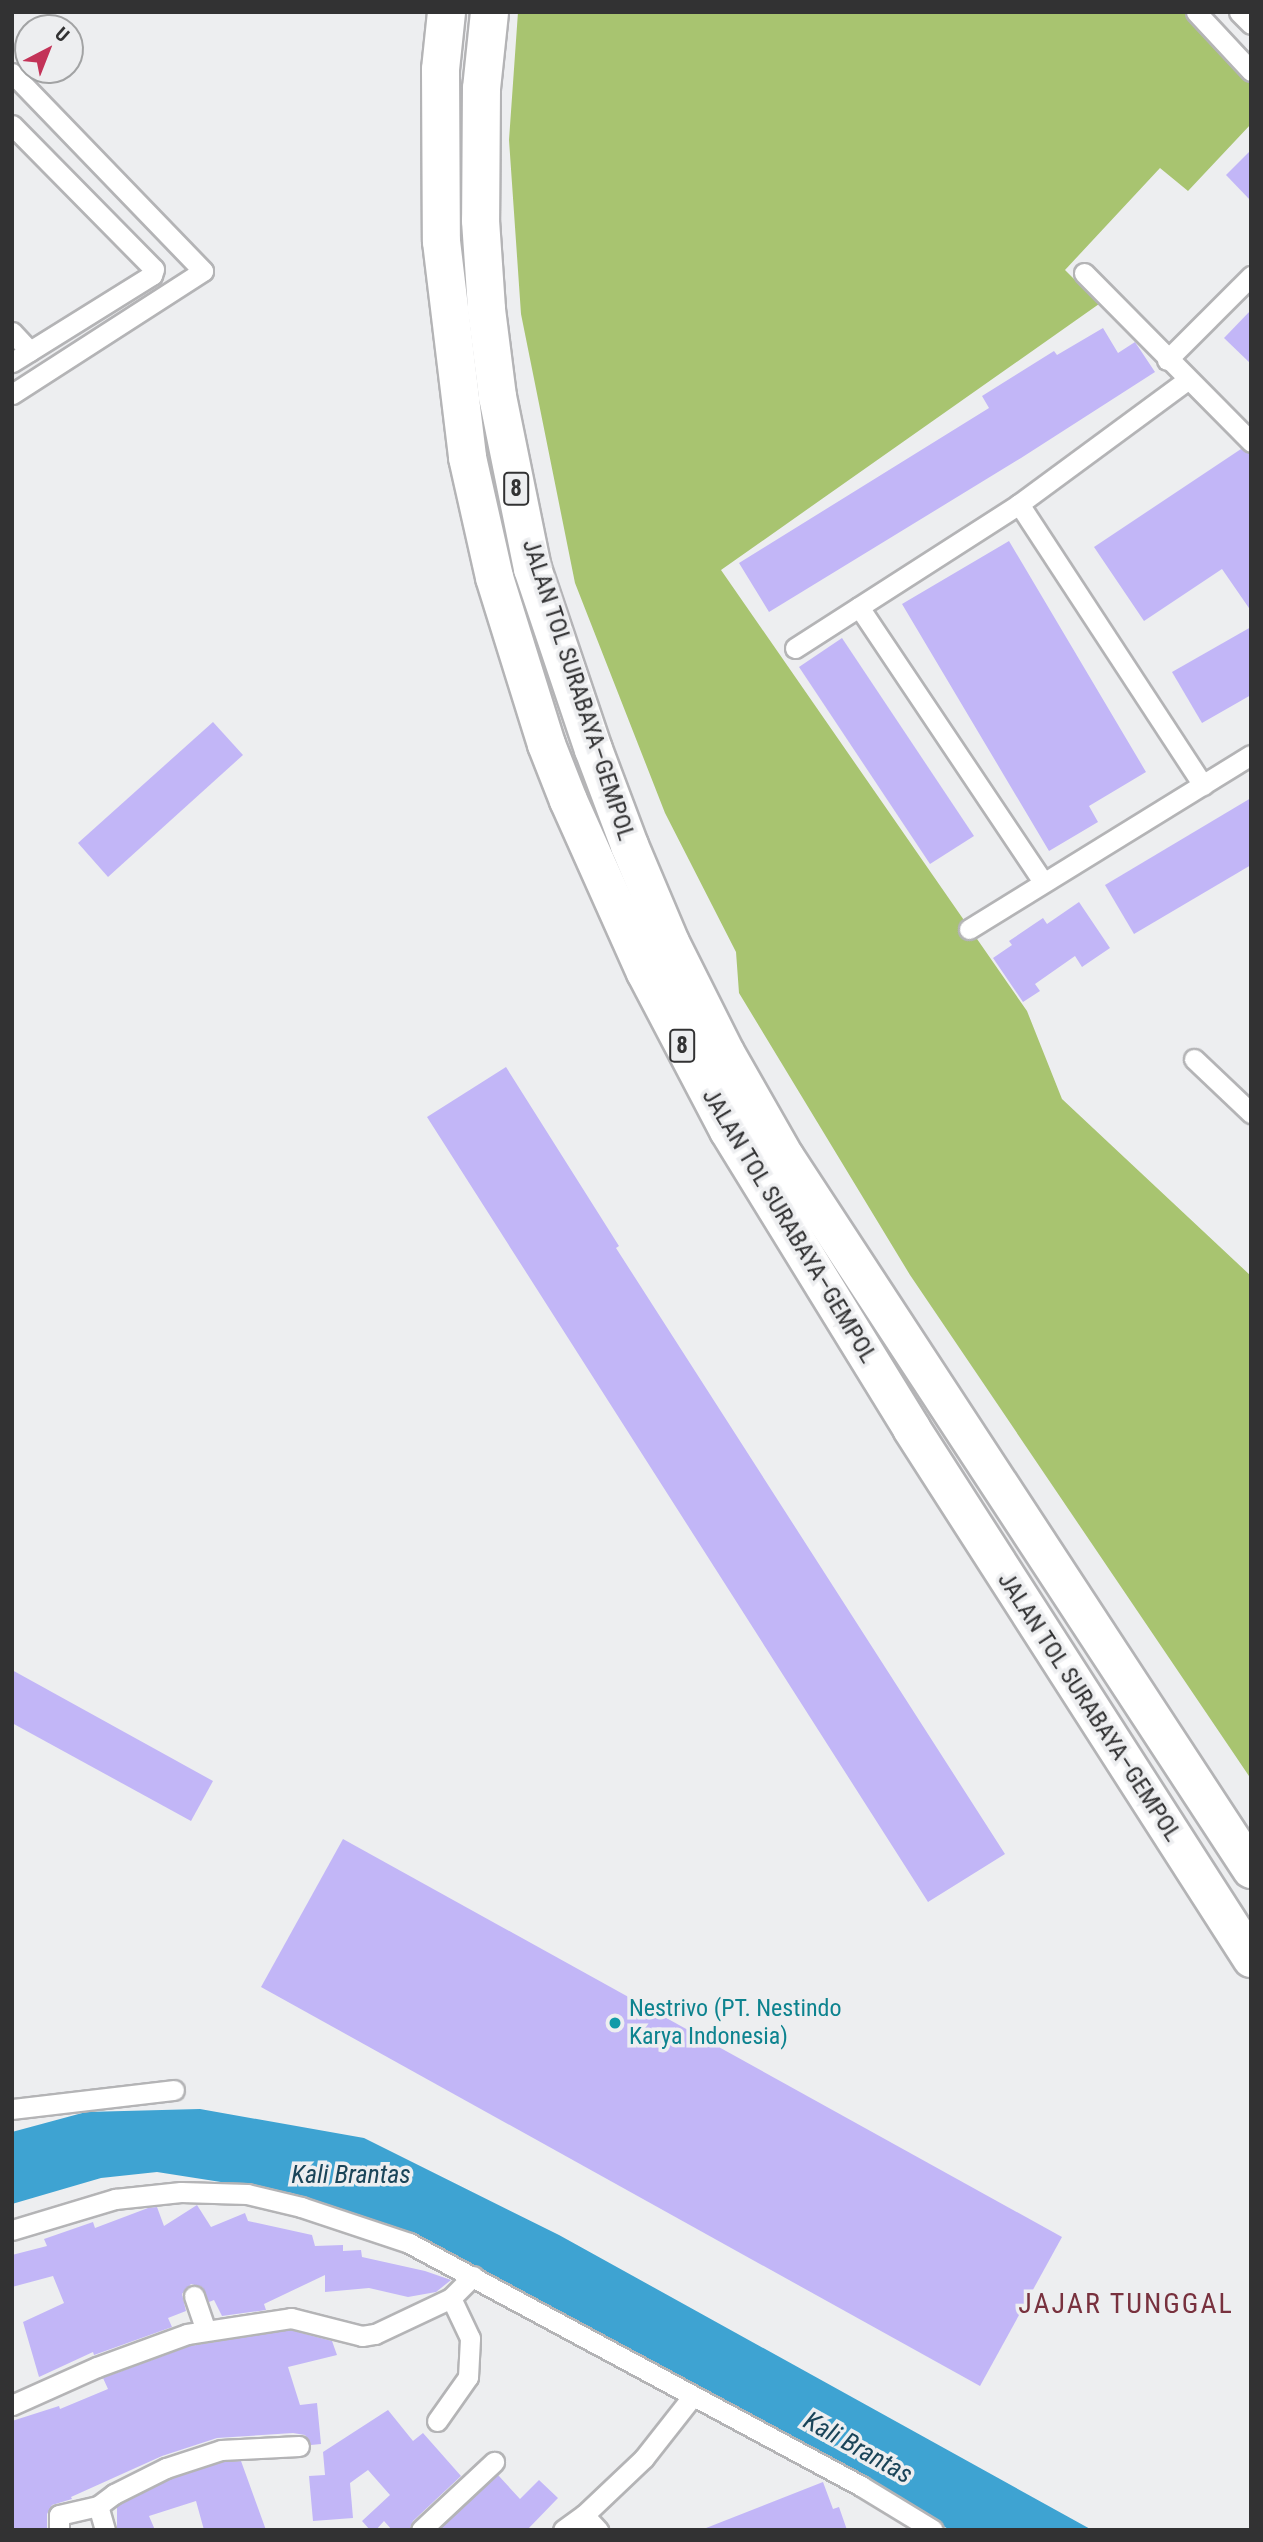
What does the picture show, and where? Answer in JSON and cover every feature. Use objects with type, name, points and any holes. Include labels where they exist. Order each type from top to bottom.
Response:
[{"type":"highway","name":"JALAN TOL SURABAYA–GEMPOL","points":[[446,12],[440,69],[441,241],[467,457],[494,577],[542,733],[568,800],[645,972],[728,1130],[961,1506],[1251,1958]]},
{"type":"highway","name":"JALAN TOL SURABAYA–GEMPOL","points":[[489,12],[481,88],[480,220],[486,309],[497,396],[533,568],[593,749],[629,845],[670,942],[726,1052],[785,1157],[1251,1869]]},
{"type":"street","points":[[1196,12],[1251,71]]},
{"type":"street","points":[[1239,12],[1251,24]]},
{"type":"street","points":[[12,73],[203,271],[12,394]]},
{"type":"street","points":[[12,125],[154,266],[152,275],[12,362]]},
{"type":"street","points":[[1084,273],[1186,380],[1251,442]]},
{"type":"street","points":[[1167,360],[1251,276]]},
{"type":"street","points":[[12,331],[30,351]]},
{"type":"street","points":[[795,648],[1019,504],[1186,380]]},
{"type":"street","points":[[1019,504],[1203,785]]},
{"type":"street","points":[[859,607],[1043,882]]},
{"type":"street","points":[[969,929],[1251,755]]},
{"type":"street","points":[[1194,1059],[1251,1113]]},
{"type":"street","points":[[12,2109],[174,2090]]},
{"type":"street","points":[[12,2230],[115,2199],[181,2192],[247,2194],[301,2207],[409,2243],[861,2486],[933,2530]]},
{"type":"street","points":[[12,2406],[158,2343],[206,2330],[291,2318],[362,2336],[375,2334],[451,2298],[473,2276]]},
{"type":"street","points":[[194,2296],[206,2330]]},
{"type":"street","points":[[437,2421],[468,2377],[470,2338],[451,2298]]},
{"type":"street","points":[[563,2530],[584,2515],[644,2458],[692,2397]]},
{"type":"street","points":[[59,2530],[60,2515],[98,2506],[114,2494],[166,2468],[221,2450],[299,2446]]},
{"type":"street","points":[[421,2530],[494,2462]]},
{"type":"street","points":[[98,2506],[105,2530]]},
{"type":"street","points":[[584,2515],[598,2530]]},
{"type":"green space","points":[[518,12],[1185,12],[1251,76],[1251,124],[1188,191],[1160,168],[1065,270],[1099,304],[721,570],[1027,1011],[1062,1099],[1251,1276],[1251,1779],[910,1275],[739,993],[736,952],[665,813],[575,583],[521,314],[509,140]]},
{"type":"water","name":"Kali Brantas","points":[[200,2109],[364,2138],[559,2235],[1092,2530],[950,2530],[859,2477],[418,2242],[292,2193],[157,2172],[101,2178],[12,2204],[12,2132],[86,2112]]},
{"type":"building","points":[[1251,150],[1251,201],[1226,175]]},
{"type":"building","points":[[1251,310],[1251,364],[1224,338]]},
{"type":"building","points":[[1103,328],[1118,353],[1135,342],[1155,372],[1021,458],[769,612],[739,563],[989,408],[982,396],[1054,351],[1057,355]]},
{"type":"building","points":[[1241,449],[1251,454],[1251,611],[1222,569],[1144,621],[1094,547]]},
{"type":"building","points":[[1009,541],[1146,772],[1089,806],[1098,822],[1049,851],[902,604]]},
{"type":"building","points":[[1251,627],[1251,695],[1202,723],[1172,672]]},
{"type":"building","points":[[842,638],[974,836],[930,864],[799,667]]},
{"type":"building","points":[[213,722],[243,755],[108,877],[78,843]]},
{"type":"building","points":[[1251,798],[1251,865],[1134,934],[1105,885]]},
{"type":"building","points":[[1079,902],[1110,948],[1082,967],[1075,956],[1035,984],[1040,991],[1023,1002],[993,958],[1012,945],[1009,941],[1043,918],[1047,924]]},
{"type":"building","points":[[506,1067],[619,1246],[616,1248],[1005,1854],[928,1902],[427,1117]]},
{"type":"building","points":[[12,1670],[213,1781],[191,1821],[12,1723]]},
{"type":"building","points":[[343,1839],[1062,2237],[980,2386],[261,1987]]},
{"type":"building","points":[[197,2205],[211,2227],[245,2213],[248,2221],[312,2235],[315,2246],[343,2245],[343,2251],[361,2250],[362,2257],[425,2271],[451,2280],[436,2292],[408,2297],[369,2288],[325,2292],[325,2275],[264,2304],[266,2310],[222,2316],[214,2300],[209,2302],[202,2287],[191,2284],[182,2294],[186,2311],[168,2318],[172,2327],[94,2355],[93,2352],[39,2377],[23,2322],[64,2303],[53,2276],[12,2287],[12,2255],[47,2246],[44,2239],[93,2222],[95,2228],[148,2208],[157,2207],[164,2226]]},
{"type":"building","points":[[290,2330],[332,2341],[337,2355],[288,2367],[300,2405],[317,2403],[321,2444],[311,2445],[305,2435],[293,2433],[217,2438],[162,2456],[71,2497],[72,2499],[52,2505],[47,2514],[47,2530],[12,2530],[12,2421],[59,2406],[60,2409],[108,2389],[103,2378],[190,2346]]},
{"type":"building","points":[[388,2410],[413,2441],[423,2433],[461,2476],[413,2521],[409,2530],[392,2530],[384,2521],[376,2530],[370,2530],[362,2521],[390,2495],[368,2470],[350,2483],[353,2518],[313,2521],[309,2476],[325,2475],[323,2452]]},
{"type":"building","points":[[241,2461],[266,2530],[204,2530],[196,2501],[149,2516],[155,2530],[117,2530],[117,2507],[120,2504],[171,2479],[223,2462]]},
{"type":"building","points":[[498,2475],[520,2499],[539,2480],[558,2498],[527,2530],[439,2530]]},
{"type":"building","points":[[823,2482],[833,2509],[839,2507],[847,2530],[701,2530]]},
{"type":"place","name":"Nestrivo (PT. Nestindo Karya Indonesia)","points":[[615,2023]]},
{"type":"district","name":"JAJAR TUNGGAL","points":[[1126,2304]]}]
